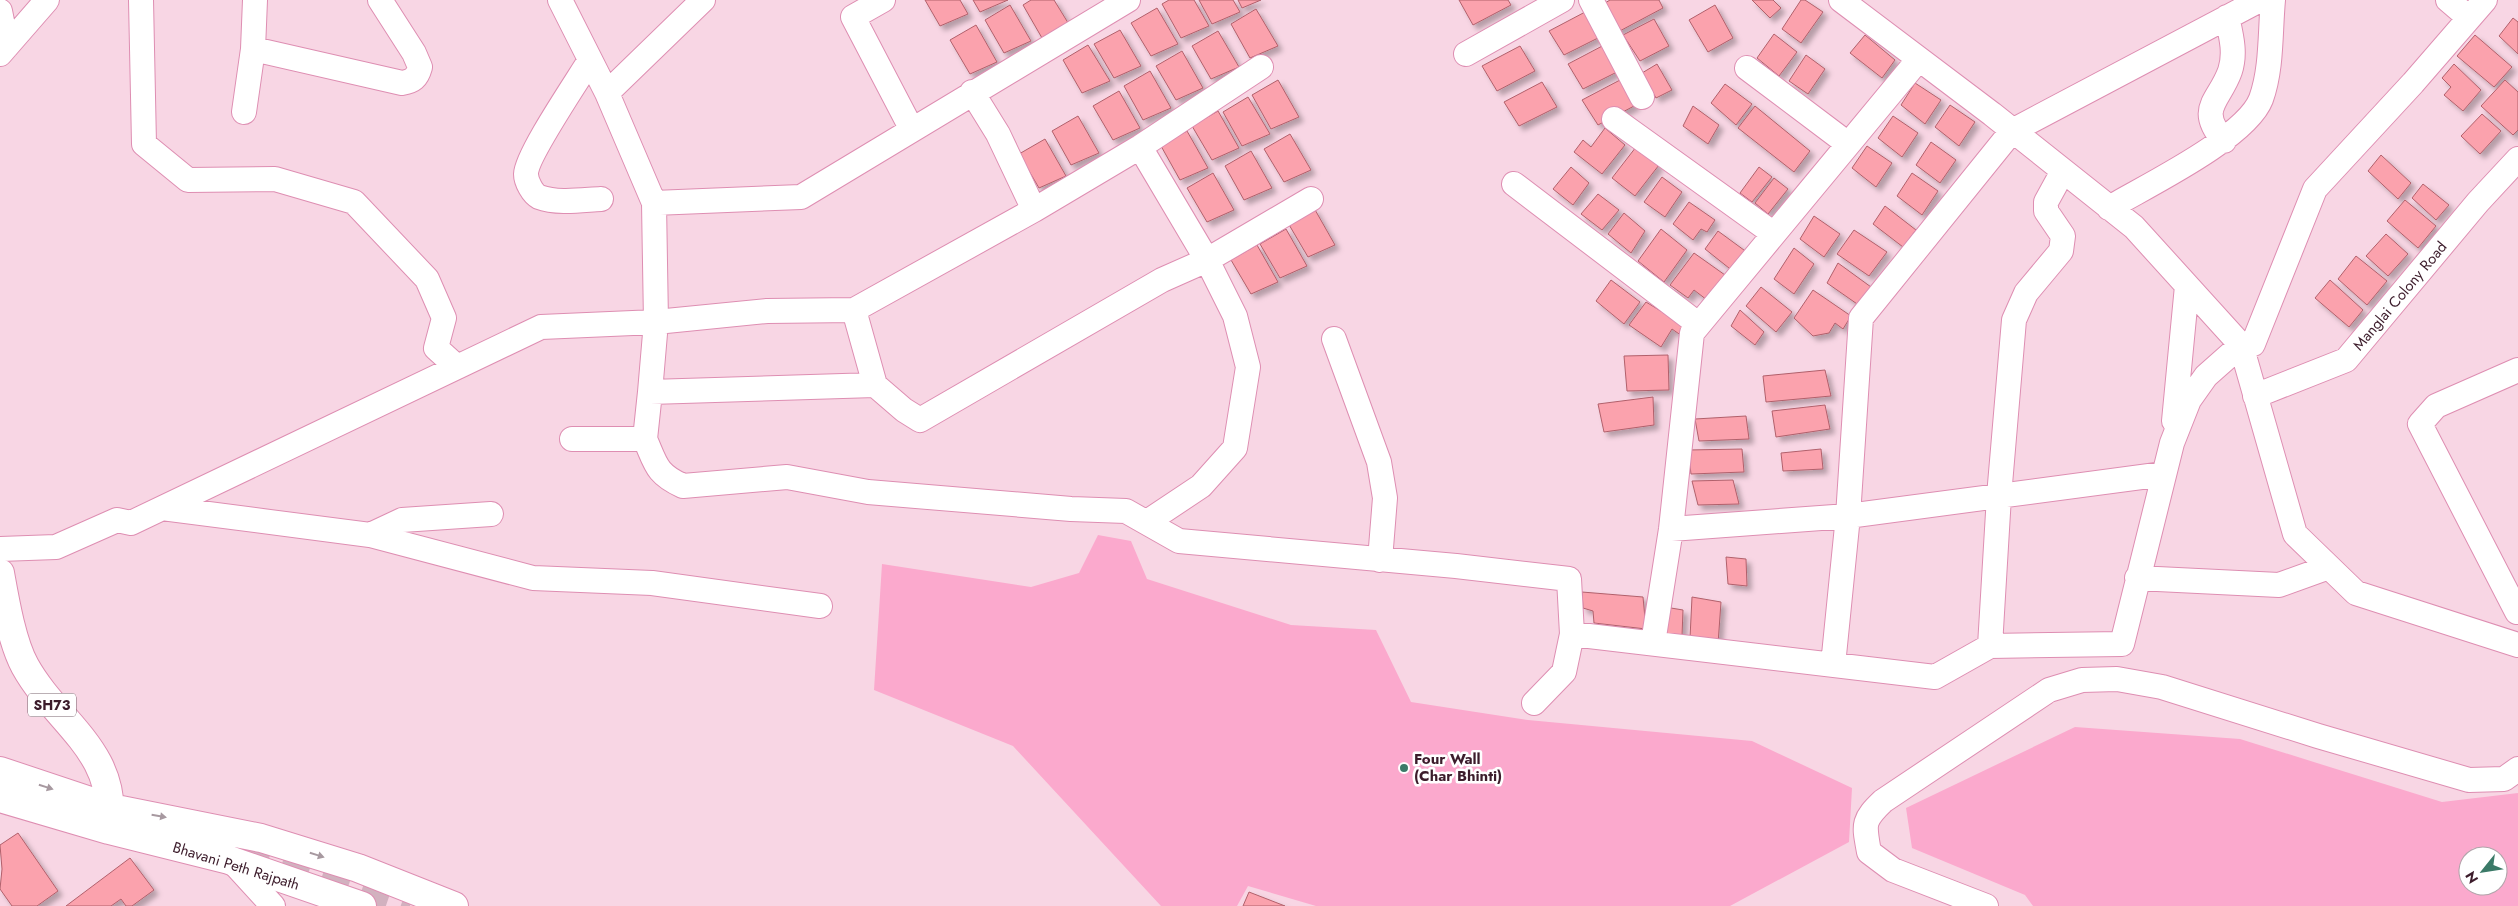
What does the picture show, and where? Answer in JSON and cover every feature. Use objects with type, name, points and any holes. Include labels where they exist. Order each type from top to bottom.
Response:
[{"type":"main road","name":"SH73","points":[[0,573],[8,613],[24,665],[42,693],[89,747],[106,777],[110,819]]},
{"type":"main road","points":[[0,771],[110,819]]},
{"type":"main road","points":[[0,798],[110,819],[223,829],[261,838],[358,868],[454,906]]},
{"type":"main road","name":"Bhavani Peth Rajpath","points":[[110,819],[362,906]]},
{"type":"street","points":[[3,50],[47,0]]},
{"type":"street","points":[[141,0],[144,144],[188,180],[275,179],[354,202],[427,279],[444,318],[436,348],[457,367]]},
{"type":"street","points":[[244,112],[253,49],[255,0]]},
{"type":"street","points":[[253,49],[402,83],[411,82],[417,75],[420,67],[414,53],[380,0]]},
{"type":"street","points":[[560,0],[607,93],[654,203],[656,322],[645,438],[659,472],[670,481],[683,486],[787,477],[868,492],[1071,509],[1126,510],[1179,541],[1569,579],[1572,634],[1564,672],[1534,703]]},
{"type":"street","points":[[607,93],[703,0]]},
{"type":"street","points":[[883,0],[853,17],[912,130]]},
{"type":"street","points":[[654,203],[801,197],[972,92],[1128,0]]},
{"type":"street","points":[[1466,54],[1562,0]]},
{"type":"street","points":[[1591,0],[1642,97]]},
{"type":"street","points":[[1840,0],[1919,59],[2134,227],[2241,345],[2295,534],[2356,593],[2518,645]]},
{"type":"street","points":[[1833,665],[1848,516],[1861,318],[2012,131],[2260,0]]},
{"type":"street","points":[[2109,208],[2224,140],[2247,118],[2260,102],[2265,85],[2273,0]]},
{"type":"street","points":[[2448,0],[2469,18]]},
{"type":"street","points":[[2117,679],[2122,644],[2137,578],[2172,442],[2189,400],[2206,376],[2241,345],[2253,344],[2315,189],[2413,83],[2485,0]]},
{"type":"street","points":[[0,11],[3,50]]},
{"type":"street","points":[[2224,140],[2211,123],[2210,115],[2212,106],[2230,72],[2233,48],[2227,17]]},
{"type":"street","points":[[1653,643],[1672,529],[1692,333],[1919,59]]},
{"type":"street","points":[[590,60],[534,150],[526,174],[530,186],[538,196],[558,201],[601,199]]},
{"type":"street","points":[[0,549],[56,547],[117,520],[131,523],[541,327],[656,322],[766,311],[854,310],[1034,210],[1140,147],[1261,67]]},
{"type":"street","points":[[1747,68],[1848,144]]},
{"type":"street","points":[[972,92],[998,134],[1034,210]]},
{"type":"street","points":[[1614,118],[1774,234]]},
{"type":"street","points":[[1140,147],[1207,260],[1235,316],[1248,367],[1235,448],[1201,486],[1147,522]]},
{"type":"street","name":"Manglai Colony Road","points":[[2255,396],[2346,360],[2478,202],[2518,159]]},
{"type":"street","points":[[1990,646],[1999,496],[2014,320],[2026,293],[2061,251],[2063,236],[2046,211],[2046,202],[2063,171]]},
{"type":"street","points":[[1514,184],[1698,324]]},
{"type":"street","points":[[854,310],[875,386],[904,410],[920,420],[1162,280],[1207,260],[1310,199]]},
{"type":"street","points":[[2172,442],[2187,286]]},
{"type":"street","points":[[1334,339],[1379,462],[1385,498],[1380,560]]},
{"type":"street","points":[[2491,636],[2518,612],[2420,424],[2436,406],[2518,370]]},
{"type":"street","points":[[650,392],[875,386]]},
{"type":"street","points":[[572,440],[645,438]]},
{"type":"street","points":[[1672,529],[1848,516],[2164,474]]},
{"type":"street","points":[[162,508],[370,534],[533,578],[652,583],[820,606]]},
{"type":"street","points":[[370,534],[402,520],[491,514]]},
{"type":"street","points":[[2137,578],[2280,585],[2329,567]]},
{"type":"street","points":[[1572,634],[1935,677],[1990,646],[2122,644]]},
{"type":"street","points":[[1986,906],[1893,870],[1869,852],[1866,832],[1867,816],[1882,800],[2049,690],[2082,680],[2117,679],[2162,687],[2318,736],[2469,780],[2504,779],[2518,768]]},
{"type":"street","points":[[223,829],[229,860],[273,906]]},
{"type":"shaded area","points":[[1098,535],[1131,541],[1147,579],[1291,625],[1376,630],[1411,702],[1528,720],[1752,741],[1852,788],[1849,842],[1730,906],[1316,906],[1248,886],[1237,906],[1161,906],[1013,746],[874,690],[882,564],[1031,587],[1079,573]]},
{"type":"shaded area","points":[[2075,727],[2240,739],[2442,802],[2518,793],[2518,906],[2033,906],[2025,895],[1912,848],[1906,808]]},
{"type":"building","points":[[925,0],[960,0],[968,14],[940,26]]},
{"type":"building","points":[[973,0],[1008,0],[980,12]]},
{"type":"building","points":[[1031,0],[1054,0],[1070,26],[1042,38],[1023,5]]},
{"type":"building","points":[[1169,0],[1194,0],[1209,26],[1181,38],[1162,4]]},
{"type":"building","points":[[1199,0],[1233,0],[1240,12],[1212,24]]},
{"type":"building","points":[[1238,0],[1261,0],[1242,8]]},
{"type":"building","points":[[1459,0],[1508,0],[1511,5],[1473,25]]},
{"type":"building","points":[[1610,0],[1659,0],[1663,8],[1616,33],[1600,6]]},
{"type":"building","points":[[1752,0],[1773,0],[1781,8],[1770,18]]},
{"type":"building","points":[[1801,0],[1805,0],[1823,12],[1801,43],[1782,29]]},
{"type":"building","points":[[1010,5],[1031,41],[1004,53],[985,20]]},
{"type":"building","points":[[1715,5],[1733,38],[1708,52],[1689,20]]},
{"type":"building","points":[[1157,8],[1178,44],[1151,56],[1131,23]]},
{"type":"building","points":[[1256,9],[1278,46],[1250,58],[1231,24]]},
{"type":"building","points":[[1587,11],[1602,36],[1564,55],[1549,31]]},
{"type":"building","points":[[2513,18],[2518,22],[2518,54],[2499,36]]},
{"type":"building","points":[[1654,19],[1669,46],[1640,61],[1623,35]]},
{"type":"building","points":[[976,25],[997,62],[970,74],[950,40]]},
{"type":"building","points":[[1120,30],[1141,66],[1114,78],[1094,44]]},
{"type":"building","points":[[1218,31],[1239,67],[1211,79],[1192,46]]},
{"type":"building","points":[[1774,34],[1797,52],[1779,76],[1757,58]]},
{"type":"building","points":[[1865,35],[1895,60],[1882,78],[1850,53]]},
{"type":"building","points":[[2475,35],[2512,67],[2494,87],[2457,56]]},
{"type":"building","points":[[1606,44],[1621,70],[1583,89],[1568,64]]},
{"type":"building","points":[[1088,45],[1110,81],[1082,93],[1063,60]]},
{"type":"building","points":[[1520,46],[1535,71],[1497,91],[1482,66]]},
{"type":"building","points":[[1182,51],[1203,88],[1176,100],[1156,66]]},
{"type":"building","points":[[1806,55],[1825,69],[1808,94],[1789,81]]},
{"type":"building","points":[[1657,64],[1672,90],[1656,98],[1642,73]]},
{"type":"building","points":[[2454,64],[2481,90],[2463,111],[2444,95],[2451,87],[2442,78]]},
{"type":"building","points":[[1150,71],[1171,108],[1143,120],[1124,86]]},
{"type":"building","points":[[1278,80],[1299,117],[1271,129],[1252,95]]},
{"type":"building","points":[[1620,80],[1636,105],[1598,125],[1582,100]]},
{"type":"building","points":[[2505,80],[2518,92],[2518,130],[2513,135],[2481,106]]},
{"type":"building","points":[[1542,82],[1557,107],[1519,126],[1504,102]]},
{"type":"building","points":[[1915,83],[1941,100],[1925,124],[1901,105]]},
{"type":"building","points":[[1725,84],[1752,104],[1736,125],[1711,103]]},
{"type":"building","points":[[1119,91],[1140,128],[1113,140],[1093,106]]},
{"type":"building","points":[[1248,97],[1270,134],[1242,146],[1223,112]]},
{"type":"building","points":[[1950,105],[1975,122],[1959,146],[1935,127]]},
{"type":"building","points":[[1693,106],[1719,125],[1708,144],[1683,126]]},
{"type":"building","points":[[1755,106],[1810,151],[1794,172],[1738,128]]},
{"type":"building","points":[[1218,111],[1239,148],[1212,160],[1192,126]]},
{"type":"building","points":[[2482,114],[2501,131],[2480,154],[2461,136]]},
{"type":"building","points":[[1078,116],[1099,153],[1071,165],[1052,131]]},
{"type":"building","points":[[1893,116],[1918,133],[1902,157],[1878,138]]},
{"type":"building","points":[[1605,128],[1625,145],[1602,174],[1574,152],[1583,140],[1591,147]]},
{"type":"building","points":[[1187,131],[1208,168],[1180,180],[1161,146]]},
{"type":"building","points":[[1290,134],[1311,170],[1284,182],[1264,149]]},
{"type":"building","points":[[1045,139],[1066,176],[1039,188],[1019,154]]},
{"type":"building","points":[[1931,142],[1956,160],[1940,183],[1916,165]]},
{"type":"building","points":[[1867,146],[1892,163],[1876,187],[1852,168]]},
{"type":"building","points":[[1636,147],[1659,165],[1635,196],[1612,178]]},
{"type":"building","points":[[1251,151],[1272,188],[1244,200],[1225,166]]},
{"type":"building","points":[[2381,155],[2411,183],[2398,199],[2368,171]]},
{"type":"building","points":[[1571,167],[1589,183],[1573,205],[1553,189]]},
{"type":"building","points":[[1759,167],[1772,177],[1752,202],[1740,193]]},
{"type":"building","points":[[1213,173],[1234,210],[1207,222],[1187,188]]},
{"type":"building","points":[[1912,173],[1938,191],[1922,215],[1897,196]]},
{"type":"building","points":[[1662,177],[1682,192],[1665,217],[1644,202]]},
{"type":"building","points":[[1774,178],[1788,189],[1768,214],[1755,203]]},
{"type":"building","points":[[2423,184],[2449,205],[2436,220],[2412,198]]},
{"type":"building","points":[[1598,194],[1619,210],[1602,230],[1581,214]]},
{"type":"building","points":[[2405,200],[2436,226],[2418,248],[2387,221]]},
{"type":"building","points":[[1689,202],[1715,220],[1707,232],[1701,229],[1693,240],[1673,224]]},
{"type":"building","points":[[1885,206],[1916,230],[1903,247],[1873,224]]},
{"type":"building","points":[[1314,208],[1335,245],[1308,257],[1288,223]]},
{"type":"building","points":[[1624,213],[1645,231],[1631,253],[1608,234]]},
{"type":"building","points":[[1814,216],[1840,234],[1824,257],[1800,239]]},
{"type":"building","points":[[1286,229],[1307,266],[1280,278],[1260,244]]},
{"type":"building","points":[[1661,229],[1687,250],[1664,282],[1638,261]]},
{"type":"building","points":[[1854,230],[1887,252],[1869,276],[1837,254]]},
{"type":"building","points":[[1718,231],[1748,253],[1734,272],[1705,249]]},
{"type":"building","points":[[2386,234],[2408,254],[2388,276],[2366,256]]},
{"type":"building","points":[[1257,245],[1278,282],[1251,294],[1231,260]]},
{"type":"building","points":[[1794,248],[1814,264],[1794,294],[1774,279]]},
{"type":"building","points":[[1694,253],[1725,275],[1707,300],[1694,290],[1688,298],[1670,285]]},
{"type":"building","points":[[2356,256],[2387,281],[2367,305],[2338,279]]},
{"type":"building","points":[[1838,263],[1871,287],[1860,306],[1827,283]]},
{"type":"building","points":[[1611,280],[1640,302],[1624,324],[1596,301]]},
{"type":"building","points":[[2330,280],[2363,310],[2349,327],[2315,298]]},
{"type":"building","points":[[1761,287],[1792,312],[1776,332],[1746,306]]},
{"type":"building","points":[[1813,290],[1851,316],[1843,329],[1835,323],[1829,333],[1813,336],[1794,318]]},
{"type":"building","points":[[1646,302],[1687,327],[1682,336],[1672,329],[1661,347],[1629,325]]},
{"type":"building","points":[[1740,310],[1764,332],[1755,345],[1731,326]]},
{"type":"building","points":[[1668,355],[1669,390],[1627,391],[1624,356]]},
{"type":"building","points":[[1825,370],[1831,396],[1766,402],[1763,376]]},
{"type":"building","points":[[1653,397],[1654,425],[1604,432],[1598,404]]},
{"type":"building","points":[[1825,405],[1830,429],[1776,437],[1772,411]]},
{"type":"building","points":[[1746,416],[1749,439],[1699,441],[1695,419]]},
{"type":"building","points":[[1742,449],[1744,472],[1691,474],[1688,450]]},
{"type":"building","points":[[1821,449],[1823,469],[1783,471],[1781,453]]},
{"type":"building","points":[[1733,480],[1739,504],[1698,505],[1692,481]]},
{"type":"building","points":[[1726,557],[1746,559],[1747,586],[1728,584]]},
{"type":"building","points":[[1582,592],[1643,597],[1646,629],[1594,623],[1593,611],[1583,608]]},
{"type":"building","points":[[1692,597],[1721,602],[1718,644],[1690,638]]},
{"type":"building","points":[[1665,607],[1683,610],[1682,636],[1664,633]]},
{"type":"building","points":[[18,833],[58,891],[37,906],[12,906],[0,889],[2,869],[0,845]]},
{"type":"building","points":[[130,858],[154,890],[132,906],[126,906],[121,899],[111,906],[66,906]]},
{"type":"building","points":[[1249,892],[1285,906],[1243,906]]},
{"type":"tunnel","points":[[203,835],[410,906]]},
{"type":"place","name":"Four Wall (Char Bhinti)","points":[[1404,768]]}]
